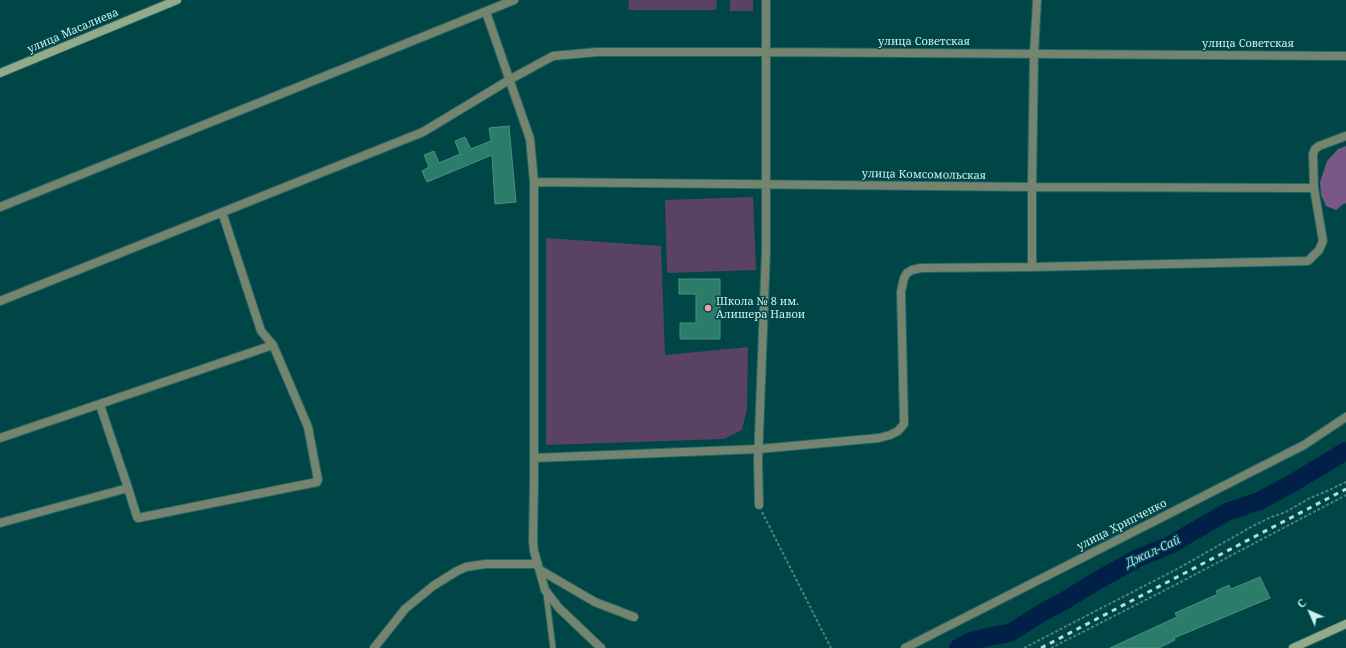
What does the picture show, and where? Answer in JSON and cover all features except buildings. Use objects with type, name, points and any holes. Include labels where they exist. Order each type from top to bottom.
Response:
[{"type":"main road","name":"улица Масалиева","points":[[0,73],[177,0]]},
{"type":"main road","points":[[1293,648],[1346,624]]},
{"type":"street","points":[[0,207],[514,0]]},
{"type":"street","points":[[759,505],[758,461],[766,251],[766,0]]},
{"type":"street","points":[[1032,267],[1034,54],[1037,0]]},
{"type":"street","points":[[486,12],[530,139],[534,182],[534,552],[546,590],[559,608],[601,648]]},
{"type":"street","name":"улица Советская","points":[[0,301],[423,132],[509,80],[553,56],[597,52],[765,52],[1346,56]]},
{"type":"street","points":[[534,458],[759,449],[879,438],[890,435],[902,428],[904,424],[901,292],[904,278],[907,273],[921,268],[1308,261],[1319,250],[1323,241],[1314,188],[1313,154],[1315,149],[1319,146],[1346,136]]},
{"type":"street","name":"улица Комсомольская","points":[[534,182],[766,185],[1314,188]]},
{"type":"street","points":[[100,405],[137,517],[141,518],[317,482],[318,480],[308,428],[272,345],[262,331],[222,212]]},
{"type":"street","points":[[0,438],[272,345]]},
{"type":"street","name":"улица Хрипченко","points":[[906,648],[1304,445],[1346,417]]},
{"type":"street","points":[[0,523],[128,488]]},
{"type":"street","points":[[374,648],[405,609],[433,586],[457,571],[466,567],[480,564],[539,567],[595,602],[634,617]]},
{"type":"lane","points":[[546,590],[553,648]]},
{"type":"path","points":[[1024,648],[1179,568],[1251,527],[1271,517],[1286,512],[1310,498],[1346,482]]},
{"type":"path","points":[[1051,648],[1346,495]]},
{"type":"path","points":[[759,505],[831,648]]},
{"type":"shaded area","points":[[629,0],[717,0],[716,10],[628,10]]},
{"type":"shaded area","points":[[730,0],[753,0],[753,11],[730,11]]},
{"type":"shaded area","points":[[1346,146],[1346,204],[1345,203],[1336,210],[1326,206],[1321,195],[1320,182],[1327,161],[1338,149]]},
{"type":"shaded area","points":[[753,197],[756,270],[667,273],[665,200]]},
{"type":"shaded area","points":[[546,238],[661,246],[665,355],[748,347],[747,409],[742,430],[724,439],[546,445]]},
{"type":"waterway","name":"Джал-Сай","points":[[958,648],[971,641],[1010,633],[1045,611],[1138,558],[1170,545],[1227,512],[1259,501],[1291,484],[1346,451]]},
{"type":"railway","points":[[1041,648],[1346,489]]},
{"type":"place","name":"Школа № 8 им. Алишера Навои","points":[[708,308]]}]
